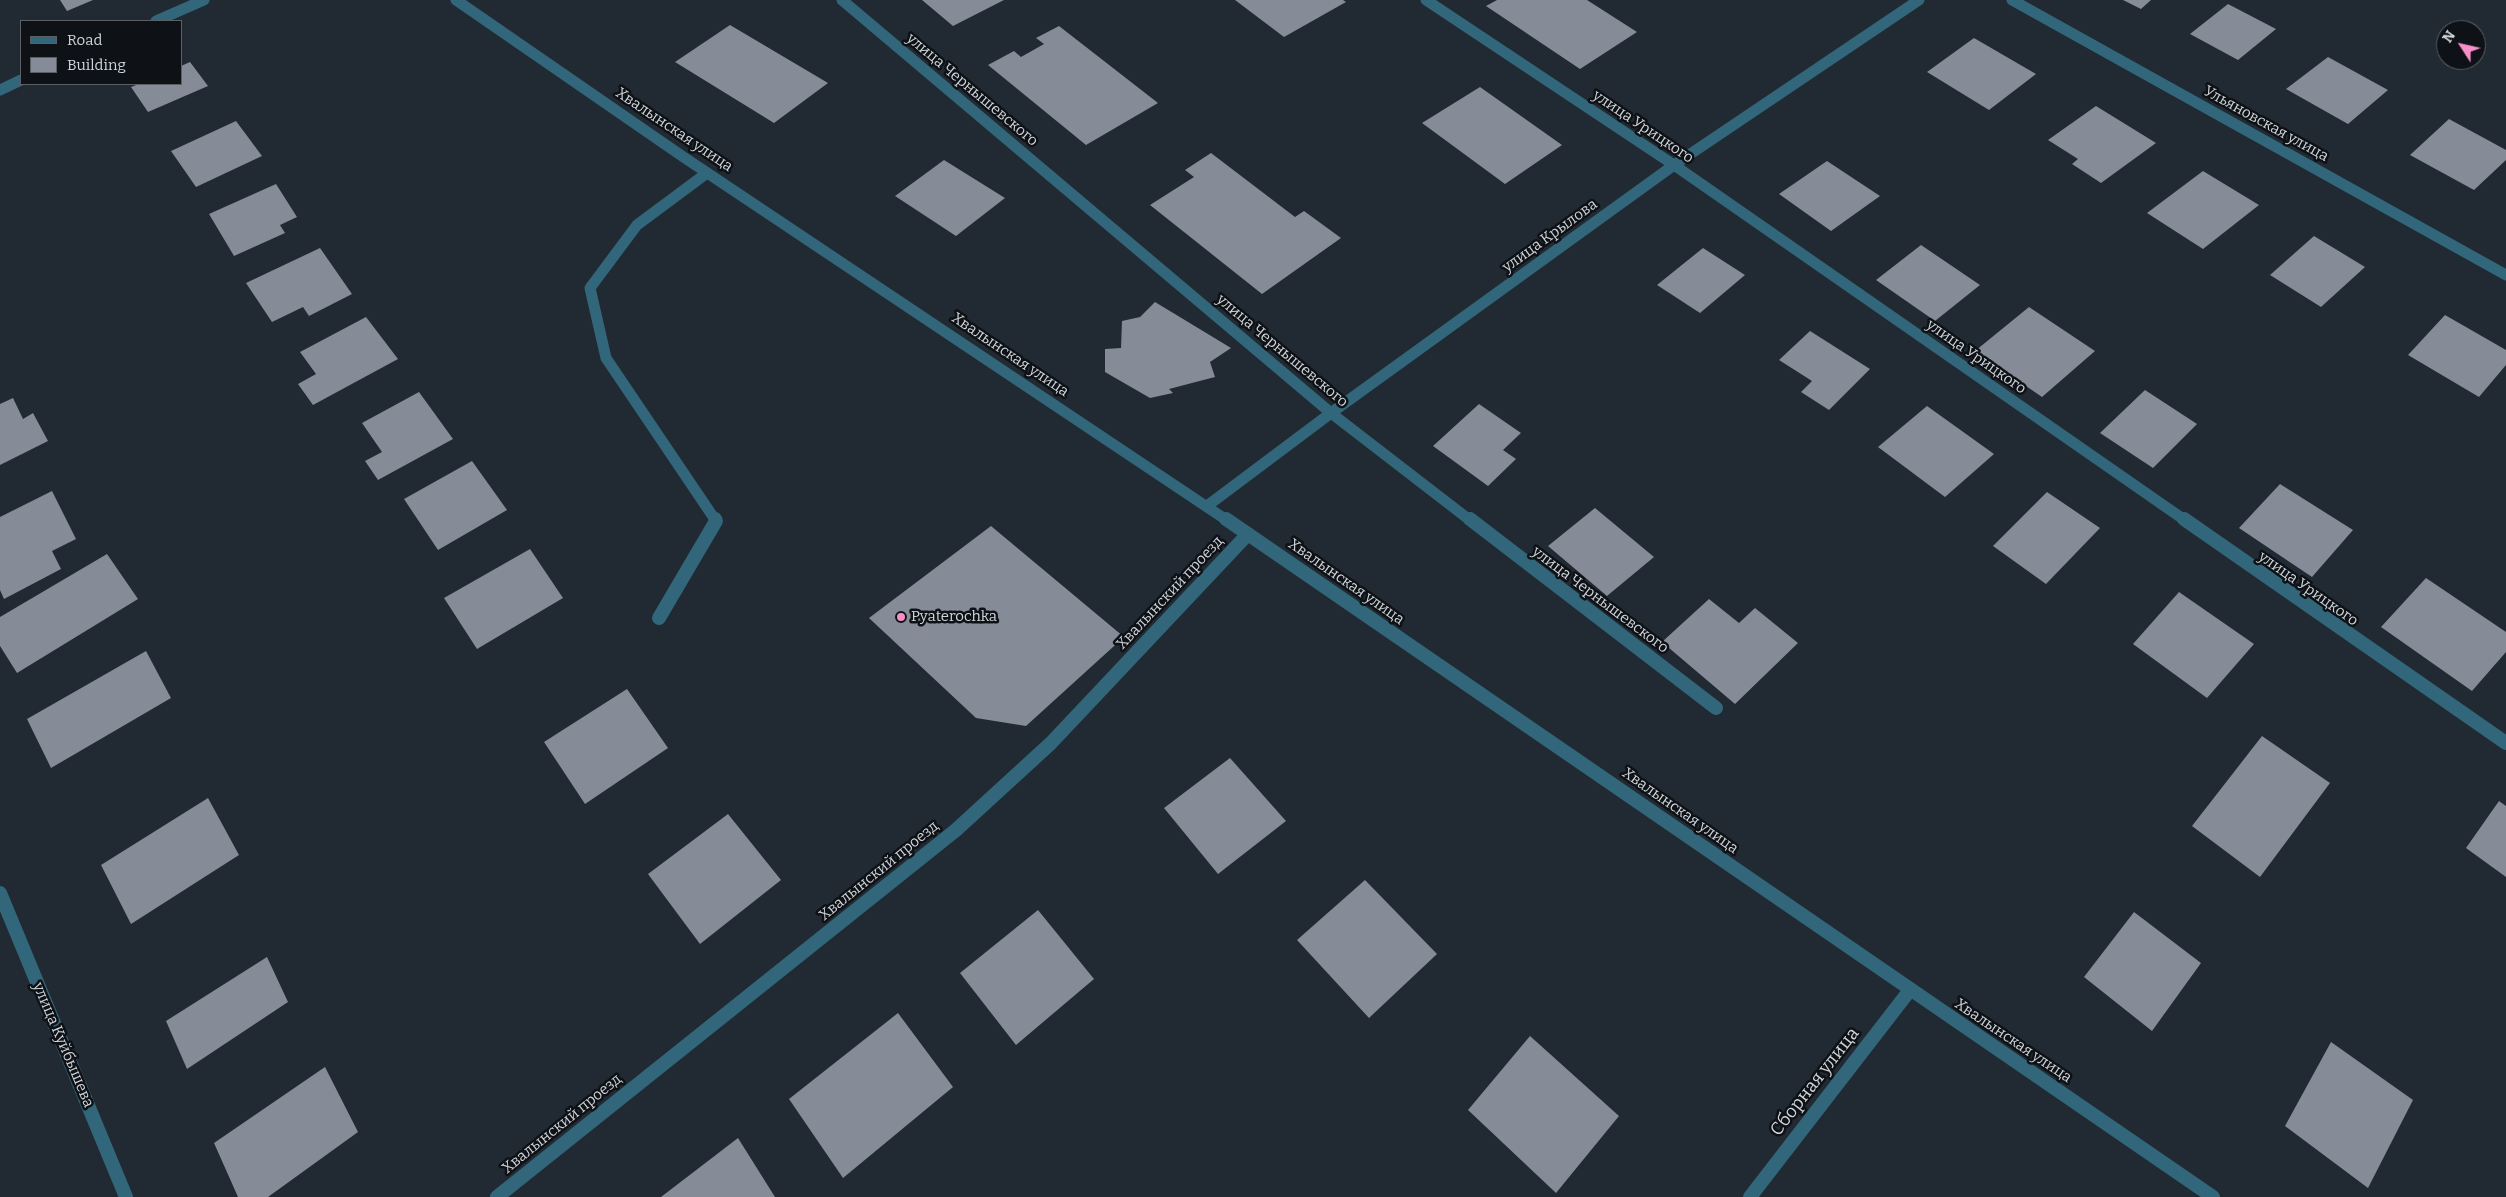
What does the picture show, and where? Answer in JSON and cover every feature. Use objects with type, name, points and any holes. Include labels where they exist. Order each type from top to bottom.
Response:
[{"type":"street","points":[[158,20],[204,0]]},
{"type":"street","name":"Хвалынская улица","points":[[456,0],[707,173],[1208,506],[2213,1197]]},
{"type":"street","name":"улица Чернышевского","points":[[842,0],[1331,413],[1716,708]]},
{"type":"street","name":"улица Урицкого","points":[[1426,0],[1674,165],[2381,659],[2506,743]]},
{"type":"street","name":"улица Крылова","points":[[1208,506],[1331,413],[1674,165],[1918,0]]},
{"type":"street","name":"Ульяновская улица","points":[[2012,0],[2506,275]]},
{"type":"street","points":[[0,90],[20,80]]},
{"type":"street","points":[[659,618],[716,522],[606,358],[590,288],[637,225],[707,173]]},
{"type":"street","name":"Хвалынский проезд","points":[[497,1197],[956,830],[1052,743],[1248,534]]},
{"type":"street","name":"улица Куйбышева","points":[[0,893],[126,1197]]},
{"type":"street","name":"Сборная улица","points":[[1750,1197],[1910,990]]},
{"type":"building","points":[[60,0],[93,0],[67,11]]},
{"type":"building","points":[[922,0],[1004,0],[953,26]]},
{"type":"building","points":[[1235,0],[1343,0],[1346,2],[1284,37]]},
{"type":"building","points":[[1497,0],[1587,0],[1637,32],[1580,69],[1486,6]]},
{"type":"building","points":[[2123,0],[2151,0],[2141,9]]},
{"type":"building","points":[[2228,4],[2276,29],[2238,60],[2190,34]]},
{"type":"building","points":[[730,25],[828,83],[774,123],[675,62]]},
{"type":"building","points":[[1059,26],[1158,103],[1086,145],[988,65],[1014,51],[1021,57],[1044,44],[1036,38]]},
{"type":"building","points":[[1974,38],[2036,74],[1989,110],[1927,72]]},
{"type":"building","points":[[2328,57],[2388,90],[2348,124],[2286,89]]},
{"type":"building","points":[[190,62],[208,86],[148,112],[131,87],[136,85],[182,85],[182,66]]},
{"type":"building","points":[[1480,87],[1562,145],[1505,184],[1422,123]]},
{"type":"building","points":[[2096,106],[2156,143],[2101,183],[2072,164],[2078,159],[2048,140]]},
{"type":"building","points":[[2449,119],[2506,150],[2506,160],[2474,190],[2410,155]]},
{"type":"building","points":[[236,121],[262,156],[196,187],[171,151]]},
{"type":"building","points":[[1211,153],[1295,217],[1304,211],[1341,238],[1262,294],[1150,205],[1194,177],[1185,170]]},
{"type":"building","points":[[944,160],[1005,198],[956,236],[895,196]]},
{"type":"building","points":[[1827,161],[1880,196],[1831,231],[1779,194]]},
{"type":"building","points":[[2203,171],[2259,205],[2203,249],[2147,213]]},
{"type":"building","points":[[276,184],[297,217],[280,225],[285,233],[234,256],[209,214]]},
{"type":"building","points":[[2314,236],[2365,267],[2321,307],[2270,275]]},
{"type":"building","points":[[1921,245],[1980,285],[1935,321],[1876,280]]},
{"type":"building","points":[[320,248],[352,294],[309,316],[303,307],[272,322],[246,283]]},
{"type":"building","points":[[1703,248],[1745,275],[1700,313],[1657,285]]},
{"type":"building","points":[[1155,302],[1231,348],[1210,362],[1215,377],[1169,389],[1173,393],[1150,398],[1105,372],[1105,349],[1121,348],[1122,321],[1140,317]]},
{"type":"building","points":[[2029,307],[2095,351],[2042,397],[1975,351]]},
{"type":"building","points":[[2445,315],[2506,350],[2506,365],[2479,397],[2408,355]]},
{"type":"building","points":[[366,317],[398,359],[313,405],[298,384],[316,374],[300,352]]},
{"type":"building","points":[[1810,331],[1870,369],[1829,410],[1801,392],[1812,381],[1779,360]]},
{"type":"building","points":[[2145,390],[2197,424],[2153,468],[2100,433]]},
{"type":"building","points":[[419,392],[453,439],[378,480],[365,461],[382,452],[362,423]]},
{"type":"building","points":[[13,398],[23,419],[33,413],[48,441],[0,465],[0,404]]},
{"type":"building","points":[[1479,404],[1521,433],[1503,450],[1516,459],[1488,486],[1433,446]]},
{"type":"building","points":[[1927,406],[1994,454],[1945,497],[1878,447]]},
{"type":"building","points":[[472,461],[507,510],[438,550],[404,499]]},
{"type":"building","points":[[2280,484],[2353,530],[2312,577],[2239,528]]},
{"type":"building","points":[[52,491],[76,539],[52,551],[61,569],[4,599],[0,590],[0,517]]},
{"type":"building","points":[[2047,492],[2100,528],[2046,584],[1993,546]]},
{"type":"building","points":[[1595,508],[1654,557],[1607,596],[1548,546]]},
{"type":"building","points":[[991,526],[1124,637],[1026,726],[976,718],[869,618]]},
{"type":"building","points":[[530,549],[563,598],[477,649],[444,598]]},
{"type":"building","points":[[107,554],[138,599],[17,673],[0,646],[0,617]]},
{"type":"building","points":[[2426,578],[2506,632],[2506,652],[2472,691],[2381,627]]},
{"type":"building","points":[[2179,592],[2254,644],[2207,698],[2133,644]]},
{"type":"building","points":[[1709,599],[1739,623],[1755,608],[1798,643],[1735,704],[1662,642]]},
{"type":"building","points":[[146,651],[171,698],[51,768],[27,719]]},
{"type":"building","points":[[627,689],[668,748],[585,804],[544,742]]},
{"type":"building","points":[[2262,736],[2330,783],[2260,877],[2192,826]]},
{"type":"building","points":[[1230,758],[1286,821],[1218,874],[1164,808]]},
{"type":"building","points":[[208,798],[239,855],[131,924],[101,865]]},
{"type":"building","points":[[2499,801],[2506,806],[2506,877],[2466,848]]},
{"type":"building","points":[[728,814],[781,880],[700,944],[648,874]]},
{"type":"building","points":[[1365,880],[1437,954],[1369,1018],[1297,940]]},
{"type":"building","points":[[1038,910],[1094,979],[1016,1045],[960,973]]},
{"type":"building","points":[[2134,912],[2201,963],[2152,1031],[2084,977]]},
{"type":"building","points":[[267,957],[288,1002],[187,1069],[166,1021]]},
{"type":"building","points":[[898,1013],[953,1087],[843,1178],[789,1099]]},
{"type":"building","points":[[1530,1036],[1619,1116],[1556,1193],[1468,1110]]},
{"type":"building","points":[[2331,1042],[2413,1100],[2368,1188],[2285,1126]]},
{"type":"building","points":[[325,1067],[358,1132],[268,1197],[238,1197],[214,1143]]},
{"type":"building","points":[[738,1138],[775,1197],[661,1197]]},
{"type":"place","name":"Pyaterochka","points":[[901,617]]}]
